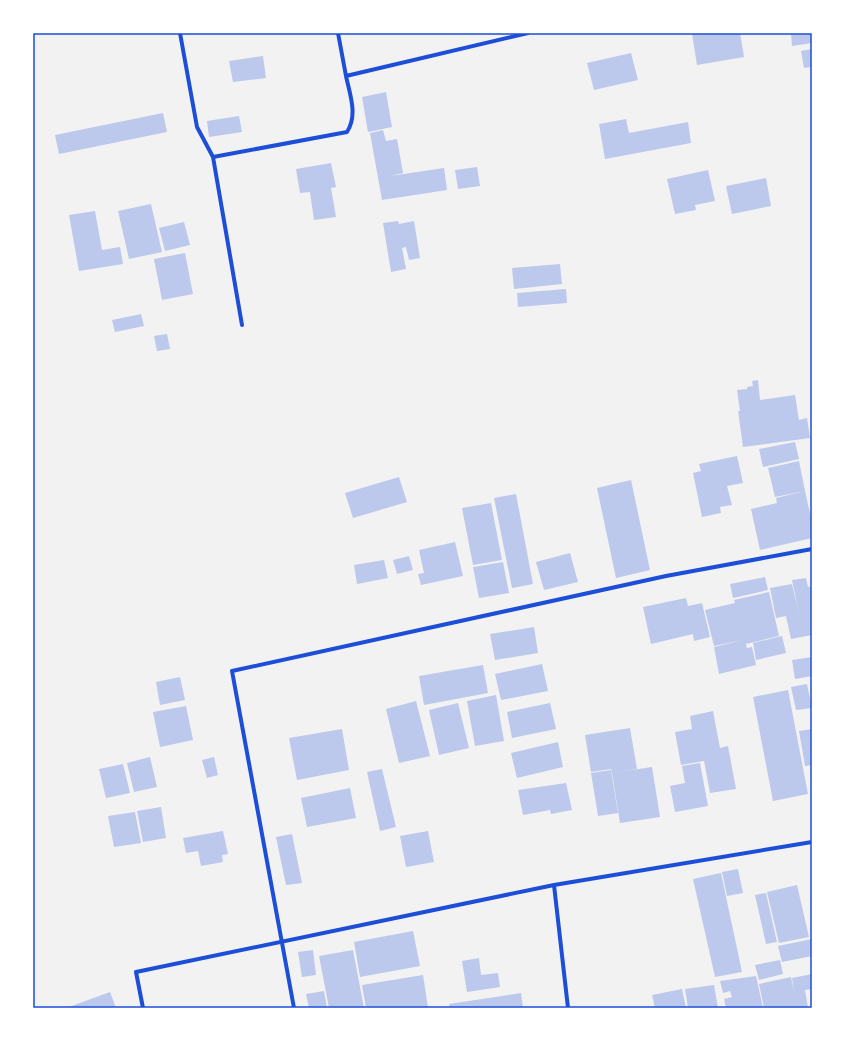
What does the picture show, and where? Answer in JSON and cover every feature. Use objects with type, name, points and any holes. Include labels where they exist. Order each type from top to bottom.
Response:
[{"type":"street","points":[[180,33],[197,128],[213,157],[242,326]]},
{"type":"street","points":[[213,157],[347,132],[352,124],[353,112],[338,33]]},
{"type":"street","points":[[346,76],[528,33]]},
{"type":"street","points":[[294,1008],[280,942],[232,671],[666,576],[812,549]]},
{"type":"street","points":[[143,1008],[136,972],[554,884],[812,842]]},
{"type":"street","points":[[554,884],[568,1008]]},
{"type":"building","points":[[740,33],[744,57],[697,65],[692,34]]},
{"type":"building","points":[[791,33],[812,33],[812,43],[792,46]]},
{"type":"building","points":[[812,49],[812,67],[804,68],[801,51]]},
{"type":"building","points":[[631,53],[638,80],[594,90],[587,63]]},
{"type":"building","points":[[263,56],[266,78],[233,82],[229,61]]},
{"type":"building","points":[[386,92],[392,127],[368,132],[362,97]]},
{"type":"building","points":[[163,113],[167,132],[59,154],[55,135]]},
{"type":"building","points":[[239,116],[242,132],[209,137],[207,121]]},
{"type":"building","points":[[626,119],[629,133],[688,122],[691,143],[605,159],[599,124]]},
{"type":"building","points":[[383,130],[386,141],[397,139],[403,173],[390,176],[444,168],[447,190],[382,200],[370,133]]},
{"type":"building","points":[[331,163],[336,187],[331,188],[336,217],[314,220],[310,192],[300,193],[296,169]]},
{"type":"building","points":[[477,167],[480,186],[458,189],[455,170]]},
{"type":"building","points":[[708,170],[715,201],[695,205],[696,210],[675,214],[667,179]]},
{"type":"building","points":[[766,178],[771,206],[732,214],[726,186]]},
{"type":"building","points":[[151,204],[162,252],[129,259],[118,211]]},
{"type":"building","points":[[95,211],[102,250],[120,247],[123,264],[79,271],[69,215]]},
{"type":"building","points":[[398,221],[399,224],[414,221],[420,258],[409,260],[406,247],[402,248],[406,269],[391,272],[383,223]]},
{"type":"building","points":[[184,222],[190,245],[165,251],[159,228]]},
{"type":"building","points":[[185,253],[193,294],[162,300],[154,259]]},
{"type":"building","points":[[560,264],[562,284],[514,289],[512,268]]},
{"type":"building","points":[[566,289],[567,303],[518,307],[517,293]]},
{"type":"building","points":[[141,314],[144,326],[115,332],[112,320]]},
{"type":"building","points":[[167,334],[170,349],[157,351],[154,336]]},
{"type":"building","points":[[758,380],[760,400],[795,395],[799,420],[807,418],[810,438],[743,447],[738,411],[740,411],[737,390],[747,389],[747,387],[753,386],[752,381]]},
{"type":"building","points":[[795,442],[799,459],[763,467],[759,449]]},
{"type":"building","points":[[737,456],[743,483],[727,486],[732,505],[720,507],[721,513],[702,517],[693,473],[701,471],[699,464]]},
{"type":"building","points":[[799,461],[805,491],[775,497],[768,468]]},
{"type":"building","points":[[399,477],[407,502],[353,518],[345,493]]},
{"type":"building","points":[[631,480],[650,570],[616,578],[597,488]]},
{"type":"building","points":[[805,491],[812,522],[812,538],[760,550],[751,509],[777,503],[776,498]]},
{"type":"building","points":[[516,494],[533,584],[512,588],[494,498]]},
{"type":"building","points":[[491,503],[502,560],[473,565],[462,508]]},
{"type":"building","points":[[455,542],[463,576],[421,585],[418,574],[424,573],[419,550]]},
{"type":"building","points":[[570,553],[578,582],[544,590],[536,562]]},
{"type":"building","points":[[409,556],[413,570],[397,574],[393,560]]},
{"type":"building","points":[[384,560],[388,578],[357,584],[354,565]]},
{"type":"building","points":[[503,562],[509,593],[479,598],[473,567]]},
{"type":"building","points":[[765,577],[768,590],[733,598],[730,584]]},
{"type":"building","points":[[806,578],[808,587],[812,586],[812,635],[791,639],[786,616],[776,618],[770,588],[792,584],[799,614],[792,580]]},
{"type":"building","points":[[769,592],[779,636],[746,644],[747,648],[752,647],[756,665],[719,674],[714,647],[743,640],[714,646],[705,610],[735,603],[734,600]]},
{"type":"building","points":[[686,598],[688,606],[702,603],[710,637],[694,641],[693,634],[651,644],[643,607]]},
{"type":"building","points":[[534,627],[538,653],[495,660],[490,634]]},
{"type":"building","points":[[782,636],[786,653],[756,660],[753,643]]},
{"type":"building","points":[[812,657],[812,676],[795,679],[792,660]]},
{"type":"building","points":[[542,664],[548,691],[501,700],[495,674]]},
{"type":"building","points":[[483,665],[488,693],[424,705],[419,676]]},
{"type":"building","points":[[180,677],[185,700],[160,705],[156,682]]},
{"type":"building","points":[[807,684],[812,708],[796,710],[791,687]]},
{"type":"building","points":[[788,690],[808,794],[773,801],[753,697]]},
{"type":"building","points":[[496,695],[504,741],[475,746],[467,701]]},
{"type":"building","points":[[416,701],[430,756],[399,763],[386,709]]},
{"type":"building","points":[[458,703],[469,748],[439,755],[429,710]]},
{"type":"building","points":[[550,703],[556,729],[512,738],[507,712]]},
{"type":"building","points":[[186,706],[193,740],[160,747],[153,712]]},
{"type":"building","points":[[713,711],[720,748],[728,746],[736,789],[710,793],[704,761],[681,765],[675,732],[692,729],[690,716]]},
{"type":"building","points":[[630,728],[637,769],[612,773],[611,769],[591,772],[585,735]]},
{"type":"building","points":[[342,729],[349,770],[297,780],[289,738]]},
{"type":"building","points":[[812,729],[812,765],[805,766],[799,731]]},
{"type":"building","points":[[558,742],[563,767],[517,778],[511,753]]},
{"type":"building","points":[[150,757],[157,787],[134,792],[127,763]]},
{"type":"building","points":[[214,757],[218,775],[207,778],[202,760]]},
{"type":"building","points":[[700,763],[708,806],[675,812],[670,786],[685,783],[682,766]]},
{"type":"building","points":[[123,764],[130,793],[106,798],[99,769]]},
{"type":"building","points":[[652,767],[660,817],[620,823],[612,773]]},
{"type":"building","points":[[382,769],[396,827],[380,831],[367,772]]},
{"type":"building","points":[[611,770],[618,813],[598,816],[591,773]]},
{"type":"building","points":[[566,783],[572,810],[551,814],[550,810],[523,815],[518,790]]},
{"type":"building","points":[[350,788],[356,818],[307,827],[301,798]]},
{"type":"building","points":[[161,807],[166,838],[143,842],[137,811]]},
{"type":"building","points":[[135,812],[141,843],[114,847],[108,816]]},
{"type":"building","points":[[223,831],[228,854],[222,855],[223,862],[201,866],[198,851],[186,853],[183,838]]},
{"type":"building","points":[[428,831],[434,862],[406,867],[400,836]]},
{"type":"building","points":[[292,834],[302,883],[286,885],[276,837]]},
{"type":"building","points":[[738,869],[743,893],[727,896],[722,872]]},
{"type":"building","points":[[721,873],[742,972],[715,977],[693,879]]},
{"type":"building","points":[[797,885],[809,937],[779,943],[767,892]]},
{"type":"building","points":[[766,893],[777,942],[766,944],[755,895]]},
{"type":"building","points":[[413,931],[420,966],[360,977],[354,942]]},
{"type":"building","points":[[812,939],[812,956],[782,962],[778,946]]},
{"type":"building","points":[[313,950],[316,975],[302,977],[298,952]]},
{"type":"building","points":[[353,950],[364,1008],[329,1008],[319,956]]},
{"type":"building","points":[[479,958],[481,975],[498,973],[500,987],[467,992],[462,961]]},
{"type":"building","points":[[780,960],[783,974],[759,980],[755,965]]},
{"type":"building","points":[[812,974],[812,989],[805,990],[808,1008],[764,1008],[759,984],[791,977],[794,992],[792,978]]},
{"type":"building","points":[[423,975],[428,1008],[366,1008],[362,985]]},
{"type":"building","points":[[756,976],[763,1008],[726,1008],[724,999],[732,997],[730,991],[723,993],[720,981]]},
{"type":"building","points":[[714,985],[718,1008],[688,1008],[685,989]]},
{"type":"building","points":[[682,989],[686,1008],[655,1008],[652,995]]},
{"type":"building","points":[[324,991],[327,1008],[309,1008],[306,994]]},
{"type":"building","points":[[110,992],[116,1008],[66,1008]]},
{"type":"building","points":[[521,993],[523,1008],[450,1008],[449,1004]]}]
